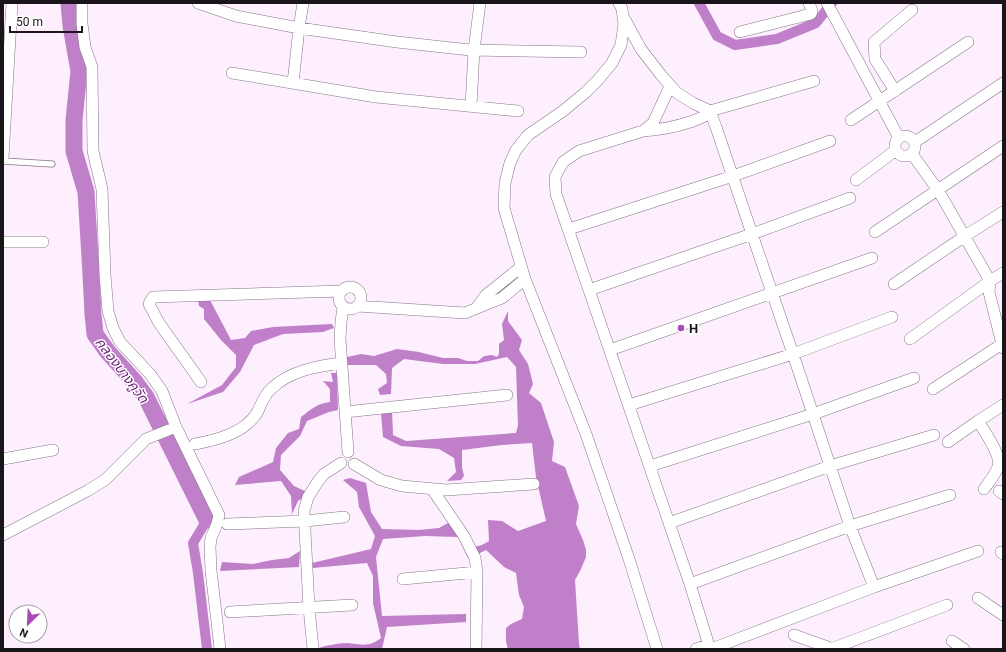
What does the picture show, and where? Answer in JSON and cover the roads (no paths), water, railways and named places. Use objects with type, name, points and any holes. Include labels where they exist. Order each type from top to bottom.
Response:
[{"type":"street","points":[[3,160],[12,3]]},
{"type":"street","points":[[82,3],[82,24],[85,47],[92,67],[93,151],[102,189],[105,275],[108,311],[112,328],[120,342],[150,374],[162,391],[174,428],[219,514],[217,524],[211,538],[210,571],[220,649]]},
{"type":"street","points":[[198,3],[236,16],[299,28],[397,42],[474,50],[581,52]]},
{"type":"street","points":[[292,83],[299,28],[304,3]]},
{"type":"street","points":[[471,106],[474,50],[480,3]]},
{"type":"street","points":[[619,3],[622,9],[624,24],[621,45],[612,63],[586,92],[563,111],[528,135],[516,150],[510,163],[505,183],[504,208],[525,279],[586,434],[657,649]]},
{"type":"street","points":[[740,32],[811,14],[812,11],[809,3]]},
{"type":"street","points":[[827,3],[899,138]]},
{"type":"street","points":[[895,91],[874,59],[874,42],[912,10]]},
{"type":"street","points":[[623,16],[641,49],[670,86],[677,93],[710,112],[733,176],[850,526],[874,587]]},
{"type":"street","points":[[851,120],[968,42]]},
{"type":"street","points":[[232,73],[376,97],[518,111]]},
{"type":"street","points":[[712,648],[556,194],[555,177],[563,162],[579,150],[643,131],[657,130],[685,123],[710,112],[814,81]]},
{"type":"street","points":[[915,142],[1003,83]]},
{"type":"street","points":[[643,131],[653,123],[670,86]]},
{"type":"street","points":[[908,136],[915,142],[915,148],[912,154],[906,156],[900,154],[896,150],[896,143],[899,138],[908,136]]},
{"type":"street","points":[[569,230],[733,176],[830,141]]},
{"type":"street","points":[[875,232],[1003,146]]},
{"type":"street","points":[[856,180],[896,150]]},
{"type":"street","points":[[912,154],[938,190],[990,281],[989,292],[1002,346],[933,389]]},
{"type":"street","points":[[589,290],[752,234],[850,198]]},
{"type":"street","points":[[894,284],[1003,212]]},
{"type":"street","points":[[3,242],[43,242]]},
{"type":"street","points":[[610,350],[872,258]]},
{"type":"street","points":[[477,308],[486,295],[521,267]]},
{"type":"street","points":[[910,339],[1003,273]]},
{"type":"street","points":[[357,306],[361,297],[357,290],[351,287],[344,288],[338,297],[339,301],[343,307],[350,309],[357,306],[465,313],[502,298],[525,279]]},
{"type":"street","points":[[990,281],[1003,281]]},
{"type":"street","points":[[201,382],[159,324],[149,304],[153,297],[341,291]]},
{"type":"street","points":[[343,307],[340,339],[335,364],[345,412],[348,452]]},
{"type":"street","points":[[629,405],[793,354],[892,317]]},
{"type":"street","points":[[195,444],[214,441],[244,426],[256,414],[270,390],[283,379],[296,372],[335,364]]},
{"type":"street","points":[[650,466],[813,414],[914,378]]},
{"type":"street","points":[[345,412],[507,395]]},
{"type":"street","points":[[948,442],[1003,406]]},
{"type":"street","points":[[978,421],[994,449],[999,462],[998,467],[984,489]]},
{"type":"street","points":[[3,536],[105,480],[146,439],[174,428]]},
{"type":"street","points":[[669,523],[830,466],[934,435]]},
{"type":"street","points":[[3,459],[53,450]]},
{"type":"street","points":[[348,452],[354,455],[354,464],[346,467],[343,466],[340,460],[342,454],[348,452]]},
{"type":"street","points":[[312,646],[304,511],[308,497],[319,480],[324,474],[341,463]]},
{"type":"street","points":[[354,464],[381,480],[402,486],[446,490],[534,484]]},
{"type":"street","points":[[432,489],[464,536],[475,558],[478,572],[476,649]]},
{"type":"street","points":[[690,584],[850,526],[950,495]]},
{"type":"street","points":[[227,524],[344,517]]},
{"type":"street","points":[[696,649],[705,646],[712,648],[874,587],[978,551]]},
{"type":"street","points":[[403,579],[478,572]]},
{"type":"street","points":[[978,598],[1003,615]]},
{"type":"street","points":[[230,612],[352,605]]},
{"type":"street","points":[[794,635],[832,649],[947,605]]},
{"type":"street","points":[[952,641],[964,649]]},
{"type":"lane","points":[[3,160],[52,164]]},
{"type":"waterway","name":"คลองบางคูวัด","points":[[69,3],[71,26],[79,71],[74,120],[74,151],[86,192],[95,334],[107,351],[135,382],[146,397],[207,520]]},
{"type":"waterway","points":[[699,3],[717,36],[735,45],[777,39],[816,23],[832,3]]},
{"type":"waterway","name":"คลองบางคูวัด","points":[[207,520],[193,543],[207,649]]},
{"type":"place","name":"H","points":[[681,328]]}]
